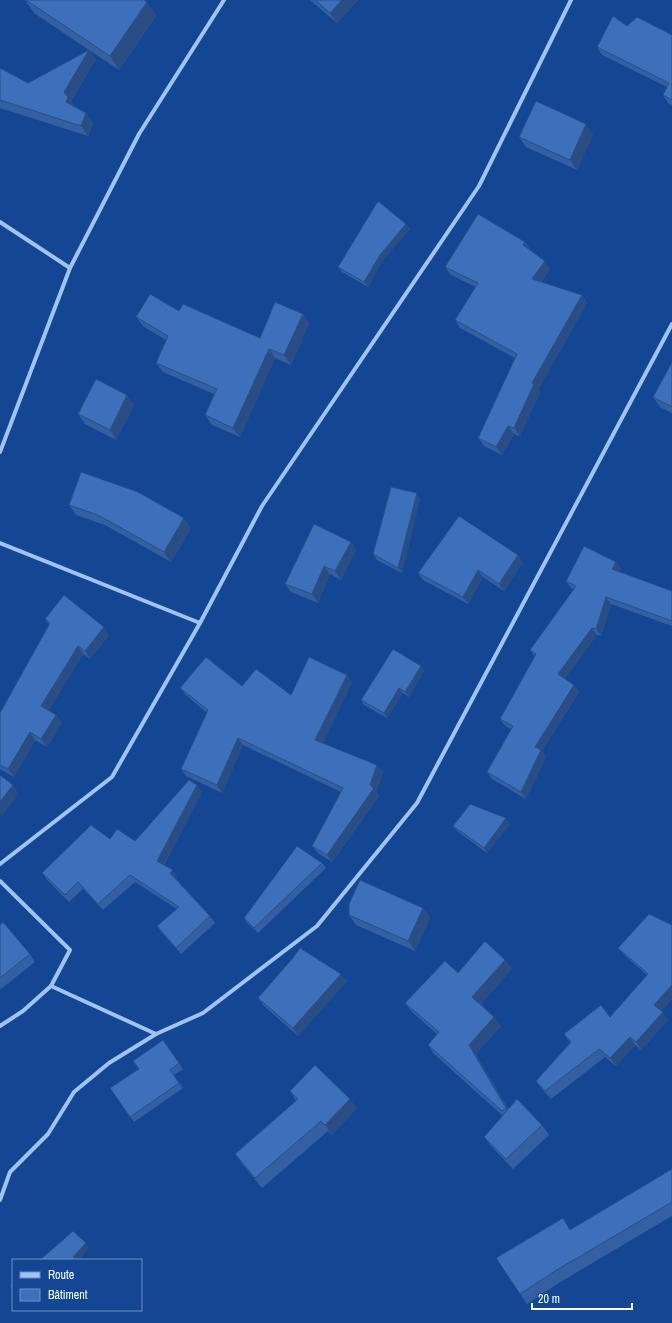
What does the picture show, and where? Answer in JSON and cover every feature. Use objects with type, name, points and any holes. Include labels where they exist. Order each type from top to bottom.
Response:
[{"type":"street","points":[[0,452],[70,268],[139,134],[224,0]]},
{"type":"street","points":[[0,864],[112,777],[200,623],[262,506],[479,186],[571,0]]},
{"type":"street","points":[[0,222],[70,268]]},
{"type":"street","points":[[0,1200],[10,1172],[48,1134],[74,1092],[109,1063],[156,1034],[203,1013],[317,926],[418,803],[672,324]]},
{"type":"street","points":[[0,543],[200,623]]},
{"type":"street","points":[[0,881],[70,950],[51,986],[23,1011],[0,1026]]},
{"type":"street","points":[[51,986],[156,1034]]},
{"type":"building","points":[[26,0],[144,0],[147,2],[110,56]]},
{"type":"building","points":[[315,0],[342,0],[330,13]]},
{"type":"building","points":[[613,16],[627,26],[637,17],[672,35],[672,100],[663,95],[669,83],[597,47]]},
{"type":"building","points":[[89,50],[64,92],[68,97],[66,102],[86,113],[81,126],[0,100],[0,68],[28,83]]},
{"type":"building","points":[[536,101],[586,124],[570,160],[519,137]]},
{"type":"building","points":[[378,201],[406,224],[380,255],[364,282],[338,267]]},
{"type":"building","points":[[478,214],[525,242],[523,245],[545,261],[532,279],[582,295],[532,383],[534,384],[514,428],[508,426],[496,447],[478,438],[517,354],[455,320],[478,283],[445,267]]},
{"type":"building","points":[[150,294],[179,311],[183,304],[260,338],[275,302],[303,314],[284,355],[269,349],[233,428],[205,415],[217,389],[156,363],[168,336],[136,317]]},
{"type":"building","points":[[672,362],[672,407],[653,397]]},
{"type":"building","points":[[96,379],[127,395],[110,430],[78,414]]},
{"type":"building","points":[[81,472],[138,492],[184,518],[164,552],[98,515],[69,505]]},
{"type":"building","points":[[391,487],[417,493],[398,568],[373,554]]},
{"type":"building","points":[[459,516],[518,555],[499,584],[478,570],[463,597],[418,573]]},
{"type":"building","points":[[314,524],[351,542],[335,571],[324,566],[312,594],[285,584]]},
{"type":"building","points":[[584,546],[616,562],[612,569],[672,591],[672,621],[606,597],[596,629],[592,628],[558,674],[574,685],[535,747],[541,750],[521,792],[487,772],[513,726],[500,719],[536,654],[530,650],[576,586],[566,581]]},
{"type":"building","points":[[64,595],[104,627],[85,651],[78,646],[41,706],[56,715],[41,739],[30,732],[8,769],[0,765],[0,713],[50,623],[45,619]]},
{"type":"building","points":[[393,649],[421,666],[405,692],[399,688],[384,713],[361,700]]},
{"type":"building","points":[[206,657],[242,686],[256,669],[291,695],[309,657],[347,675],[315,740],[377,765],[370,785],[374,788],[327,855],[312,846],[343,788],[238,738],[217,785],[181,769],[208,710],[180,688]]},
{"type":"building","points":[[0,775],[13,785],[0,802]]},
{"type":"building","points":[[189,780],[197,785],[157,861],[173,870],[170,873],[210,916],[176,948],[157,926],[179,907],[130,875],[98,904],[78,882],[65,895],[42,873],[91,825],[110,839],[117,829],[135,841]]},
{"type":"building","points":[[470,804],[506,818],[484,848],[453,826]]},
{"type":"building","points":[[297,846],[322,863],[254,928],[244,918]]},
{"type":"building","points":[[360,880],[423,908],[408,941],[349,915],[349,904]]},
{"type":"building","points":[[649,914],[672,925],[672,985],[654,1005],[663,1012],[636,1042],[630,1037],[610,1058],[599,1049],[545,1091],[536,1081],[571,1042],[564,1034],[601,1005],[610,1017],[648,974],[618,948]]},
{"type":"building","points":[[3,922],[30,954],[0,978],[0,925]]},
{"type":"building","points":[[485,941],[505,960],[472,997],[494,1017],[469,1045],[506,1108],[502,1111],[428,1045],[439,1032],[405,1003],[445,961],[458,973]]},
{"type":"building","points":[[300,948],[341,974],[293,1028],[258,998]]},
{"type":"building","points":[[163,1040],[179,1063],[170,1070],[179,1083],[130,1117],[110,1088],[139,1069],[133,1061]]},
{"type":"building","points":[[315,1065],[350,1099],[325,1125],[321,1121],[255,1178],[235,1154],[298,1099],[290,1091]]},
{"type":"building","points":[[517,1099],[542,1125],[506,1159],[484,1137]]},
{"type":"building","points":[[672,1169],[672,1202],[555,1271],[520,1294],[496,1258],[563,1218],[570,1230]]},
{"type":"building","points":[[73,1231],[86,1243],[73,1257],[75,1259],[41,1259]]}]
